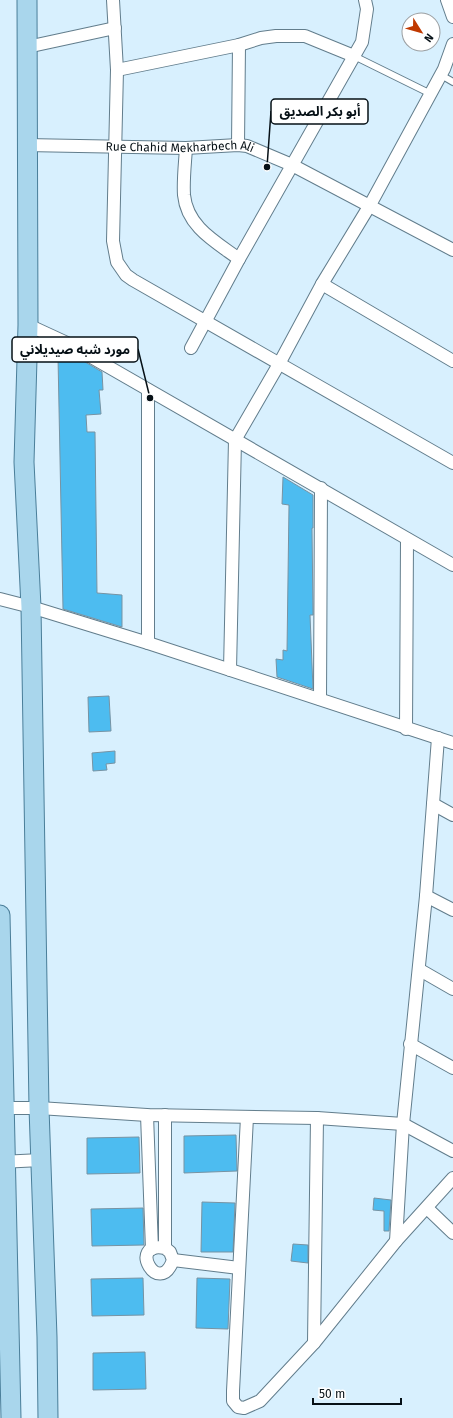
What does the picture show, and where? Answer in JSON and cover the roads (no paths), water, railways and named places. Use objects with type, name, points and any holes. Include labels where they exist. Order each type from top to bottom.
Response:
[{"type":"main road","points":[[27,0],[26,145],[28,325],[24,462],[32,607],[39,1108],[48,1418]]},
{"type":"main road","points":[[0,915],[5,1108],[3,1161],[12,1418]]},
{"type":"street","points":[[113,0],[118,70],[114,241],[117,262],[126,275],[205,323],[453,463]]},
{"type":"street","points":[[191,348],[239,259],[362,42],[367,9],[365,0]]},
{"type":"street","points":[[447,0],[453,17]]},
{"type":"street","points":[[27,47],[115,28]]},
{"type":"street","points":[[118,70],[239,45],[268,37],[305,36],[354,56]]},
{"type":"street","points":[[230,670],[235,440],[279,364],[322,284],[370,206],[441,75],[453,44]]},
{"type":"street","points":[[238,145],[239,45]]},
{"type":"street","name":"Rue Chahid Mekharbech Ali","points":[[26,145],[186,148],[238,145],[257,149],[451,245]]},
{"type":"street","points":[[186,148],[184,194],[186,207],[192,219],[207,234],[239,259]]},
{"type":"street","points":[[322,284],[453,361]]},
{"type":"street","points":[[28,325],[67,343],[453,565]]},
{"type":"street","points":[[148,390],[148,643]]},
{"type":"street","points":[[320,699],[321,488]]},
{"type":"street","points":[[406,729],[407,539]]},
{"type":"street","points":[[0,600],[32,607],[148,643],[320,699],[406,729],[453,743]]},
{"type":"street","points":[[396,1241],[403,1124],[410,1044],[420,970],[438,738]]},
{"type":"street","points":[[433,804],[453,815]]},
{"type":"street","points":[[426,896],[453,910]]},
{"type":"street","points":[[420,970],[453,989]]},
{"type":"street","points":[[410,1044],[453,1068]]},
{"type":"street","points":[[5,1108],[39,1108],[147,1115],[317,1118],[403,1124],[453,1151]]},
{"type":"street","points":[[147,1115],[152,1249]]},
{"type":"street","points":[[165,1115],[165,1248]]},
{"type":"street","points":[[247,1117],[233,1391],[233,1401],[238,1408],[244,1408],[260,1401],[314,1342],[396,1241],[453,1178]]},
{"type":"street","points":[[314,1342],[317,1118]]},
{"type":"street","points":[[3,1161],[41,1160]]},
{"type":"street","points":[[427,1208],[453,1233]]},
{"type":"street","points":[[158,1247],[165,1248],[170,1252],[173,1260],[167,1271],[161,1273],[154,1272],[148,1268],[146,1261],[147,1254],[152,1249],[158,1247]]},
{"type":"street","points":[[173,1260],[239,1268]]},
{"type":"lane","points":[[354,56],[431,94]]},
{"type":"lane","points":[[441,75],[453,82]]},
{"type":"place","name":"أبو بكر الصديق","points":[[267,167]]},
{"type":"place","name":"مورد شبه صيديلاني","points":[[150,398]]}]
